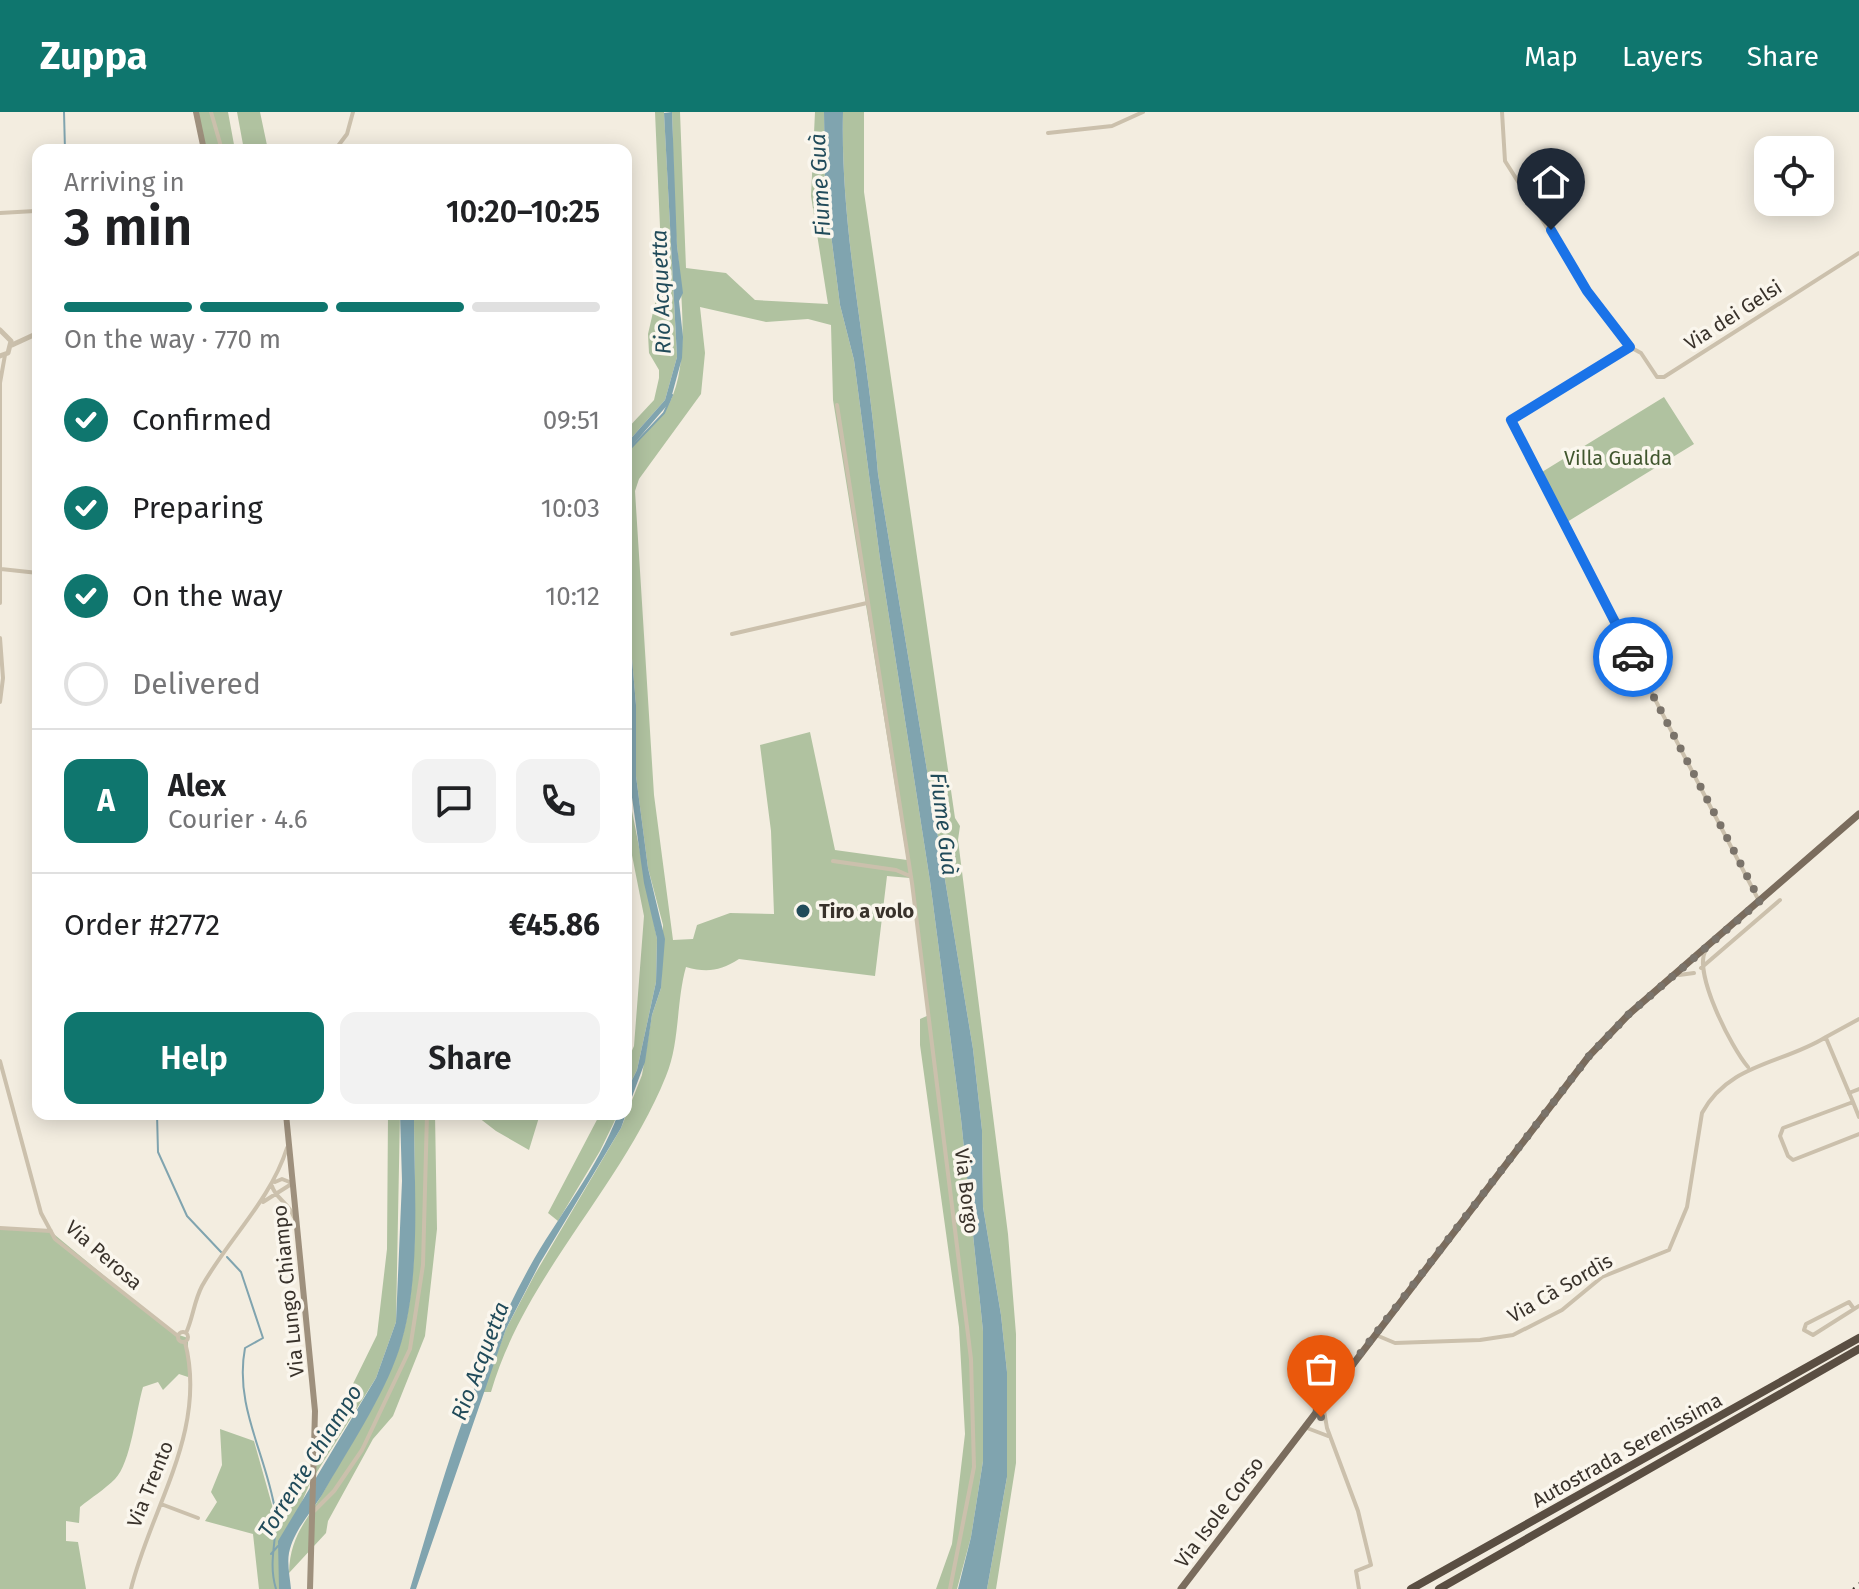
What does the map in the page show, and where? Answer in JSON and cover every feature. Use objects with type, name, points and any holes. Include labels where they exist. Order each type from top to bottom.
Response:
[{"type":"highway","name":"Autostrada Serenissima","points":[[1411,1589],[1859,1338]]},
{"type":"highway","name":"Autostrada Serenissima","points":[[1439,1589],[1859,1349]]},
{"type":"main road","points":[[196,112],[202,144]]},
{"type":"main road","name":"Via Isole Corso","points":[[1181,1589],[1589,1056],[1689,960],[1859,814]]},
{"type":"main road","name":"Via Lungo Chiampo","points":[[286,1120],[315,1411],[312,1513]]},
{"type":"main road","points":[[310,1589],[312,1513]]},
{"type":"street","points":[[211,112],[220,144]]},
{"type":"street","points":[[340,144],[347,134],[353,112]]},
{"type":"street","points":[[1048,133],[1112,126],[1143,112]]},
{"type":"street","points":[[1502,112],[1503,150],[1513,175],[1528,193],[1587,291],[1630,347],[1511,420],[1760,901]]},
{"type":"street","points":[[0,213],[32,211]]},
{"type":"street","name":"Via dei Gelsi","points":[[1630,347],[1641,353],[1657,377],[1664,377],[1859,253]]},
{"type":"street","points":[[2,330],[25,337]]},
{"type":"street","points":[[2,330],[11,346]]},
{"type":"street","points":[[0,603],[0,370],[2,356],[11,346],[32,335]]},
{"type":"street","name":"Via Borgo","points":[[837,405],[910,876],[965,1302],[975,1418],[974,1467],[950,1589]]},
{"type":"street","points":[[0,569],[32,572]]},
{"type":"street","points":[[732,634],[868,603]]},
{"type":"street","points":[[0,638],[3,678],[0,702]]},
{"type":"street","points":[[833,861],[896,870],[910,876]]},
{"type":"street","points":[[1701,968],[1780,900]]},
{"type":"street","points":[[1712,941],[1702,955],[1704,982],[1748,1067]]},
{"type":"street","points":[[1689,960],[1701,968]]},
{"type":"street","points":[[1689,960],[1694,973],[1704,982]]},
{"type":"street","points":[[1663,984],[1682,973],[1694,973]]},
{"type":"street","name":"Via Cà Sordìs","points":[[1375,1334],[1395,1343],[1480,1340],[1513,1335],[1562,1310],[1602,1277],[1669,1250],[1687,1207],[1702,1113],[1719,1090],[1748,1067],[1826,1038],[1859,1019]]},
{"type":"street","points":[[1826,1038],[1859,1117]]},
{"type":"street","points":[[0,1061],[41,1213],[51,1231]]},
{"type":"street","points":[[1849,1093],[1859,1089]]},
{"type":"street","points":[[1853,1102],[1783,1128],[1780,1136],[1788,1156],[1793,1160],[1859,1134]]},
{"type":"street","points":[[312,1513],[334,1491],[362,1450],[410,1349],[423,1265],[427,1120]]},
{"type":"street","points":[[178,1336],[186,1333],[201,1288],[273,1184],[288,1144]]},
{"type":"street","points":[[273,1184],[282,1179],[293,1183]]},
{"type":"street","points":[[261,1203],[277,1196],[293,1183]]},
{"type":"street","points":[[273,1184],[277,1196],[290,1206],[298,1223]]},
{"type":"street","name":"Via Perosa","points":[[0,1228],[51,1231],[55,1239],[185,1342]]},
{"type":"street","points":[[1849,1302],[1856,1308],[1813,1335],[1804,1330],[1806,1324],[1849,1302]]},
{"type":"street","name":"Via Trento","points":[[131,1589],[145,1539],[185,1438],[188,1378],[186,1333]]},
{"type":"street","points":[[1323,1401],[1330,1437],[1358,1511],[1371,1565],[1356,1571],[1359,1589]]},
{"type":"street","points":[[1313,1415],[1325,1419]]},
{"type":"street","points":[[1313,1415],[1322,1431]]},
{"type":"street","points":[[1300,1431],[1311,1427],[1330,1437]]},
{"type":"street","points":[[161,1504],[198,1518]]},
{"type":"green space","points":[[196,112],[228,112],[234,144],[204,144]]},
{"type":"green space","points":[[237,112],[260,112],[267,144],[243,144]]},
{"type":"green space","points":[[655,112],[664,112],[677,357],[665,400],[632,437],[632,424],[654,400],[659,378],[659,370],[649,353],[648,334],[662,273]]},
{"type":"green space","points":[[672,112],[680,112],[686,268],[726,273],[755,300],[828,304],[811,196],[815,112],[824,112],[825,187],[840,305],[854,360],[880,559],[930,881],[961,1119],[983,1331],[983,1461],[971,1537],[957,1589],[936,1589],[952,1544],[965,1434],[959,1327],[920,1045],[920,1019],[929,1015],[910,878],[887,876],[875,976],[739,959],[713,970],[686,967],[670,1063],[647,1117],[526,1309],[506,1349],[491,1392],[483,1392],[506,1329],[535,1274],[624,1120],[632,1120],[632,1100],[642,1075],[652,1015],[661,988],[663,925],[648,868],[636,776],[636,705],[632,658],[632,447],[666,409],[680,367],[682,325],[674,213]],"holes":[[[700,307],[766,322],[808,319],[831,325],[833,400],[907,860],[835,850],[810,732],[760,745],[771,831],[774,914],[730,913],[697,925],[693,939],[673,940],[654,795],[635,491],[639,479],[701,394],[705,353]]]},
{"type":"green space","points":[[843,112],[864,112],[864,192],[955,818],[960,826],[958,840],[1008,1234],[1016,1334],[1016,1463],[996,1589],[987,1589],[1007,1477],[1007,1372],[983,1207],[982,1130],[973,1049],[878,474],[850,248]]},
{"type":"green space","name":"Villa Gualda","points":[[1664,397],[1694,444],[1567,522],[1542,472]]},
{"type":"green space","points":[[632,811],[657,939],[656,982],[637,1070],[632,1080],[632,1050],[644,916],[632,855]]},
{"type":"green space","points":[[388,1120],[400,1120],[396,1322],[376,1378],[310,1483],[279,1555],[279,1589],[259,1589],[253,1534],[205,1521],[217,1502],[211,1492],[222,1465],[220,1429],[254,1441],[274,1512],[281,1516],[320,1451],[377,1335],[387,1249]]},
{"type":"green space","points":[[414,1120],[435,1120],[437,1229],[425,1336],[393,1416],[373,1439],[328,1521],[326,1533],[289,1573],[292,1548],[300,1529],[374,1405],[398,1351],[410,1296],[415,1234]]},
{"type":"green space","points":[[482,1120],[538,1120],[529,1150]]},
{"type":"green space","points":[[597,1120],[615,1120],[558,1221],[548,1213]]},
{"type":"green space","points":[[0,1229],[49,1230],[173,1333],[188,1338],[188,1377],[179,1374],[163,1390],[158,1382],[143,1387],[121,1471],[111,1483],[80,1507],[79,1523],[66,1521],[66,1541],[78,1542],[86,1589],[0,1589]]},
{"type":"water","points":[[672,112],[677,246],[683,293],[679,301],[682,358],[670,402],[632,446],[632,437],[665,400],[677,357],[664,113]]},
{"type":"water","points":[[824,112],[843,112],[850,248],[878,474],[973,1049],[982,1130],[983,1207],[1007,1372],[1007,1477],[987,1589],[958,1589],[971,1537],[983,1461],[983,1331],[961,1119],[930,881],[880,559],[854,360],[840,305],[825,187]]},
{"type":"water","points":[[632,658],[636,705],[636,776],[648,868],[665,939],[661,988],[652,1015],[645,1062],[632,1097],[632,1080],[637,1070],[656,982],[657,939],[644,883],[632,798]]},
{"type":"water","points":[[400,1120],[414,1120],[414,1264],[399,1350],[374,1405],[291,1545],[288,1566],[291,1589],[279,1589],[278,1541],[376,1378],[396,1322],[402,1181]]},
{"type":"water","points":[[616,1120],[624,1120],[540,1263],[506,1329],[416,1589],[410,1589],[461,1425],[492,1344],[529,1268]]},
{"type":"waterway","points":[[64,112],[65,144]]},
{"type":"waterway","name":"Rio Acquetta","points":[[632,447],[664,413],[672,395]]},
{"type":"waterway","points":[[157,1120],[158,1152],[187,1216],[221,1252]]},
{"type":"waterway","points":[[227,1257],[241,1272],[263,1338],[245,1348],[244,1390],[275,1510],[273,1568],[276,1589]]},
{"type":"waterway","name":"Torrente Chiampo","points":[[271,1554],[278,1546]]},
{"type":"railway","points":[[1853,1589],[1859,1583]]},
{"type":"way so far","points":[[1321,1417],[1313,1415],[1589,1056],[1629,1014],[1760,901],[1633,657]]},
{"type":"place","name":"Tiro a volo","points":[[803,911]]},
{"type":"route","points":[[1551,230],[1587,291],[1630,347],[1511,420],[1633,657]]},
{"type":"water label","name":"Fiume Guà","points":[[820,185]]},
{"type":"water label","name":"Fiume Guà","points":[[944,824]]}]
